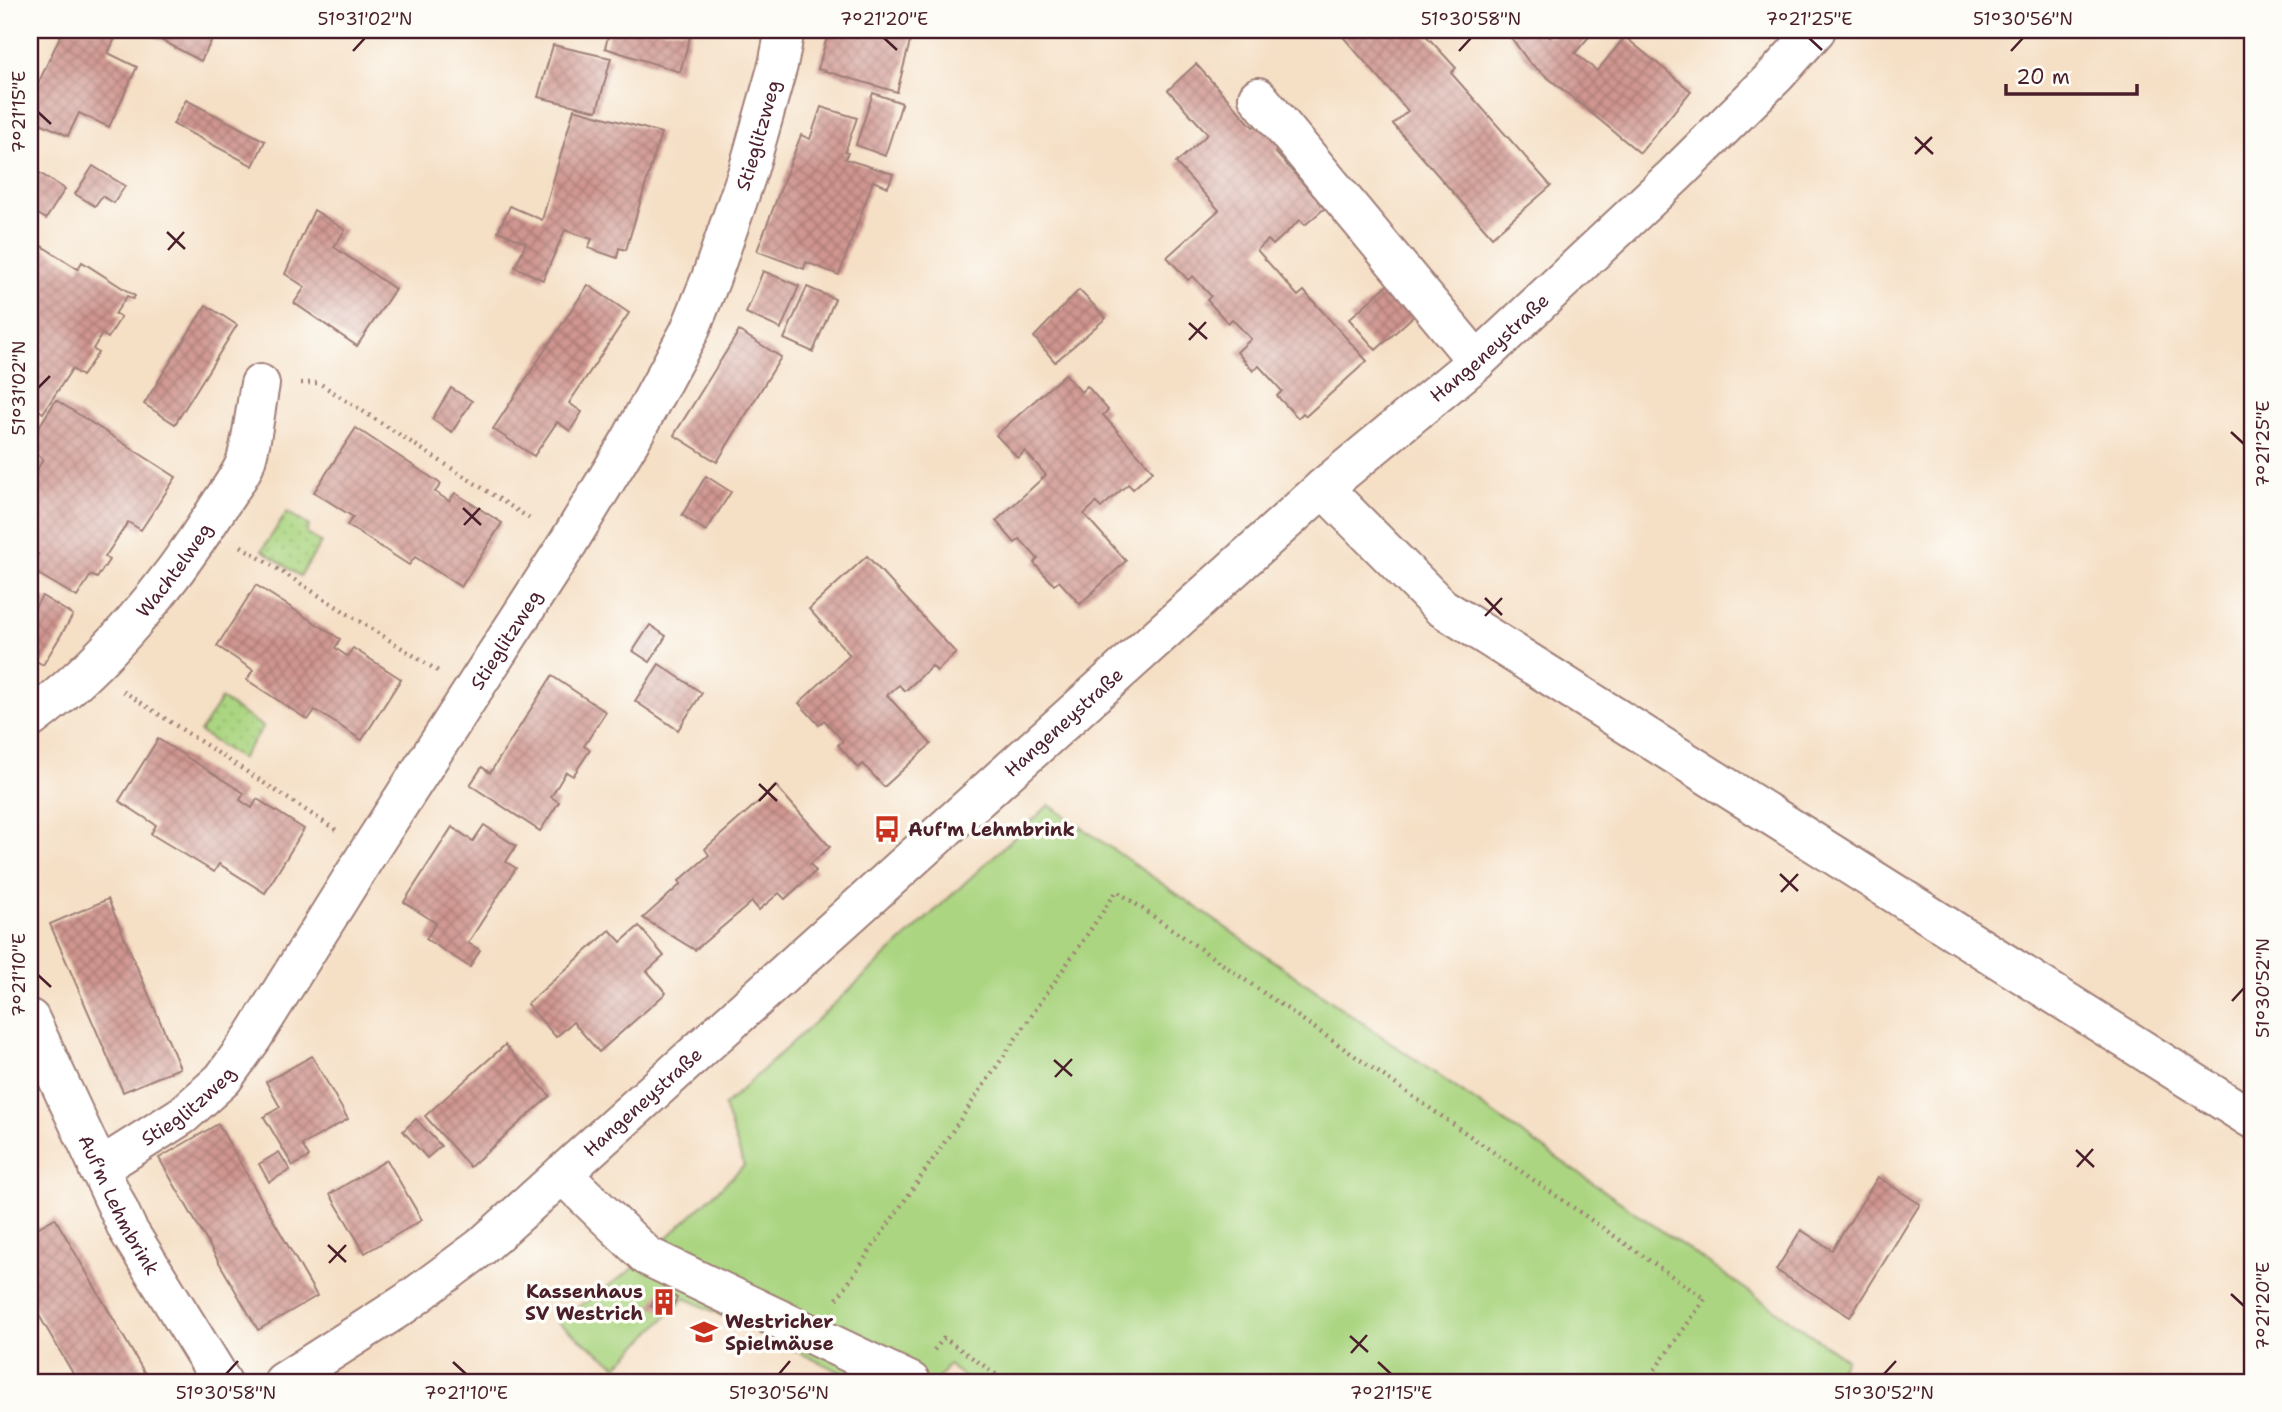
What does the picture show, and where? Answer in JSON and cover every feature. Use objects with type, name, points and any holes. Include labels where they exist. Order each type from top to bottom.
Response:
[{"type":"street","name":"Stieglitzweg","points":[[98,1169],[183,1115],[223,1079],[253,1037],[369,851],[568,543],[630,441],[689,332],[711,278],[748,171],[778,65],[785,30]]},
{"type":"street","name":"Hangeneystraße","points":[[283,1382],[406,1303],[480,1248],[1323,488],[1477,361],[1675,175],[1777,74],[1816,30]]},
{"type":"street","points":[[1258,97],[1477,361]]},
{"type":"street","name":"Wachtelweg","points":[[30,719],[55,701],[149,603],[207,525],[244,466],[260,384]]},
{"type":"street","points":[[1323,488],[1441,607],[2252,1119]]},
{"type":"street","name":"Auf'm Lehmbrink","points":[[30,1019],[128,1230],[222,1382]]},
{"type":"street","points":[[562,1174],[647,1256],[812,1336],[919,1371]]},
{"type":"path","points":[[324,386],[568,543]]},
{"type":"path","points":[[248,550],[472,691]]},
{"type":"path","points":[[154,711],[369,851]]},
{"type":"path","points":[[812,1336],[1117,891],[1704,1299],[1646,1382]]},
{"type":"path","points":[[919,1371],[944,1338],[1007,1382]]},
{"type":"green space","points":[[287,512],[309,526],[306,533],[321,543],[300,576],[262,550]]},
{"type":"green space","points":[[221,699],[263,727],[241,759],[200,732]]},
{"type":"green space","points":[[1049,805],[1846,1359],[1831,1382],[972,1382],[948,1365],[936,1382],[861,1382],[685,1298],[617,1366],[557,1322],[637,1266],[744,1166],[724,1106]]},
{"type":"building","points":[[63,30],[119,30],[108,53],[137,67],[109,127],[79,113],[68,136],[30,118],[30,101]]},
{"type":"building","points":[[142,30],[217,30],[201,61]]},
{"type":"building","points":[[610,30],[692,30],[680,72],[605,48]]},
{"type":"building","points":[[829,30],[913,30],[897,92],[818,69]]},
{"type":"building","points":[[1337,30],[1421,30],[1456,68],[1451,73],[1551,186],[1492,237],[1393,124],[1408,111]]},
{"type":"building","points":[[1508,30],[1541,30],[1550,37],[1555,30],[1595,30],[1575,53],[1597,71],[1625,37],[1691,91],[1640,153],[1529,62]]},
{"type":"building","points":[[553,45],[611,58],[597,111],[538,97]]},
{"type":"building","points":[[1196,64],[1253,127],[1259,122],[1282,146],[1275,152],[1325,208],[1305,225],[1300,220],[1273,245],[1268,240],[1257,250],[1298,296],[1304,291],[1367,361],[1306,416],[1303,413],[1298,418],[1277,396],[1282,391],[1259,366],[1253,371],[1237,352],[1251,339],[1232,319],[1228,323],[1207,300],[1211,296],[1193,276],[1188,280],[1167,257],[1219,210],[1176,163],[1208,134],[1168,90]]},
{"type":"building","points":[[873,93],[902,103],[885,156],[856,145]]},
{"type":"building","points":[[186,100],[265,141],[253,166],[173,124]]},
{"type":"building","points":[[821,107],[857,118],[845,159],[893,174],[888,187],[873,181],[839,275],[806,262],[804,269],[757,251],[801,135],[810,139]]},
{"type":"building","points":[[574,109],[661,133],[626,250],[619,248],[617,258],[588,248],[592,239],[565,230],[543,280],[515,267],[526,243],[498,231],[510,206],[542,220]]},
{"type":"building","points":[[93,166],[125,186],[114,203],[102,196],[95,206],[75,194]]},
{"type":"building","points":[[30,167],[65,189],[46,219],[30,209]]},
{"type":"building","points":[[314,210],[345,230],[334,247],[395,289],[357,346],[294,303],[305,287],[285,274]]},
{"type":"building","points":[[37,243],[78,269],[82,262],[135,296],[133,299],[127,296],[115,314],[121,317],[108,338],[102,334],[93,349],[98,353],[82,376],[72,369],[43,413],[30,404],[30,254]]},
{"type":"building","points":[[763,271],[799,286],[781,329],[746,313]]},
{"type":"building","points":[[1392,281],[1419,311],[1376,350],[1349,319]]},
{"type":"building","points":[[588,285],[629,313],[569,403],[582,412],[570,431],[557,422],[534,456],[493,429]]},
{"type":"building","points":[[807,287],[835,299],[813,352],[784,339]]},
{"type":"building","points":[[1079,290],[1106,318],[1055,362],[1034,337]]},
{"type":"building","points":[[206,305],[237,325],[175,424],[144,404]]},
{"type":"building","points":[[739,331],[781,357],[717,462],[674,435]]},
{"type":"building","points":[[1065,374],[1081,392],[1087,386],[1108,410],[1103,415],[1153,471],[1133,489],[1128,484],[1101,508],[1096,503],[1084,514],[1126,561],[1080,604],[1059,581],[1054,585],[1034,563],[1038,559],[1020,539],[1015,543],[996,521],[1046,475],[1025,451],[1018,458],[996,435]]},
{"type":"building","points":[[451,388],[472,401],[452,432],[432,419]]},
{"type":"building","points":[[56,400],[176,477],[141,530],[128,522],[105,557],[109,560],[97,578],[91,575],[77,597],[30,569],[38,554],[30,549],[30,475],[31,472],[35,474],[43,459],[30,450],[30,441]]},
{"type":"building","points":[[356,428],[441,484],[435,492],[449,501],[455,493],[502,523],[461,587],[415,557],[409,565],[347,525],[353,517],[314,492]]},
{"type":"building","points":[[706,476],[731,492],[706,531],[682,515]]},
{"type":"building","points":[[867,556],[956,653],[937,671],[932,666],[905,691],[899,685],[887,695],[931,744],[884,787],[863,764],[858,768],[838,745],[843,741],[824,720],[819,725],[799,703],[850,655],[809,609]]},
{"type":"building","points":[[256,585],[340,639],[335,648],[347,656],[353,648],[401,679],[362,740],[315,710],[308,720],[247,680],[253,670],[217,646]]},
{"type":"building","points":[[42,596],[73,615],[43,665],[33,659],[30,663],[30,615]]},
{"type":"building","points":[[650,625],[666,636],[650,662],[633,651]]},
{"type":"building","points":[[659,664],[702,693],[678,730],[635,701]]},
{"type":"building","points":[[552,676],[606,712],[584,746],[590,750],[573,776],[566,772],[551,797],[559,802],[540,831],[470,785],[482,767],[490,773]]},
{"type":"building","points":[[158,739],[244,793],[240,800],[252,808],[257,799],[304,829],[265,893],[219,864],[214,872],[151,834],[156,825],[119,801]]},
{"type":"building","points":[[776,786],[830,847],[810,864],[816,871],[785,899],[779,893],[759,910],[752,902],[695,950],[643,918],[709,855],[705,849]]},
{"type":"building","points":[[484,825],[516,846],[506,862],[516,868],[468,943],[480,950],[470,967],[426,939],[436,923],[404,902],[452,827],[473,841]]},
{"type":"building","points":[[108,899],[180,1068],[123,1092],[50,924]]},
{"type":"building","points":[[639,926],[664,956],[647,971],[666,993],[599,1052],[573,1022],[556,1037],[527,1004],[610,930],[621,942]]},
{"type":"building","points":[[505,1045],[550,1096],[470,1167],[425,1116]]},
{"type":"building","points":[[312,1056],[348,1119],[302,1145],[309,1157],[293,1166],[264,1117],[280,1107],[266,1082]]},
{"type":"building","points":[[416,1119],[441,1146],[427,1158],[403,1131]]},
{"type":"building","points":[[218,1124],[317,1296],[258,1330],[159,1158]]},
{"type":"building","points":[[279,1152],[290,1170],[269,1182],[259,1164]]},
{"type":"building","points":[[387,1160],[422,1220],[365,1253],[330,1194]]},
{"type":"building","points":[[1878,1177],[1920,1204],[1850,1317],[1776,1270],[1801,1230],[1832,1250]]},
{"type":"building","points":[[55,1218],[148,1379],[143,1382],[78,1382],[30,1300],[30,1232]]},
{"type":"building","name":"Kassenhaus SV Westrich","points":[[660,1289],[677,1298],[668,1315],[651,1306]]},
{"type":"place","name":"Auf'm Lehmbrink","points":[[887,829]]},
{"type":"place","name":"Kassenhaus SV Westrich","points":[[664,1302]]},
{"type":"place","name":"Westricher Spielmäuse","points":[[704,1332]]}]
